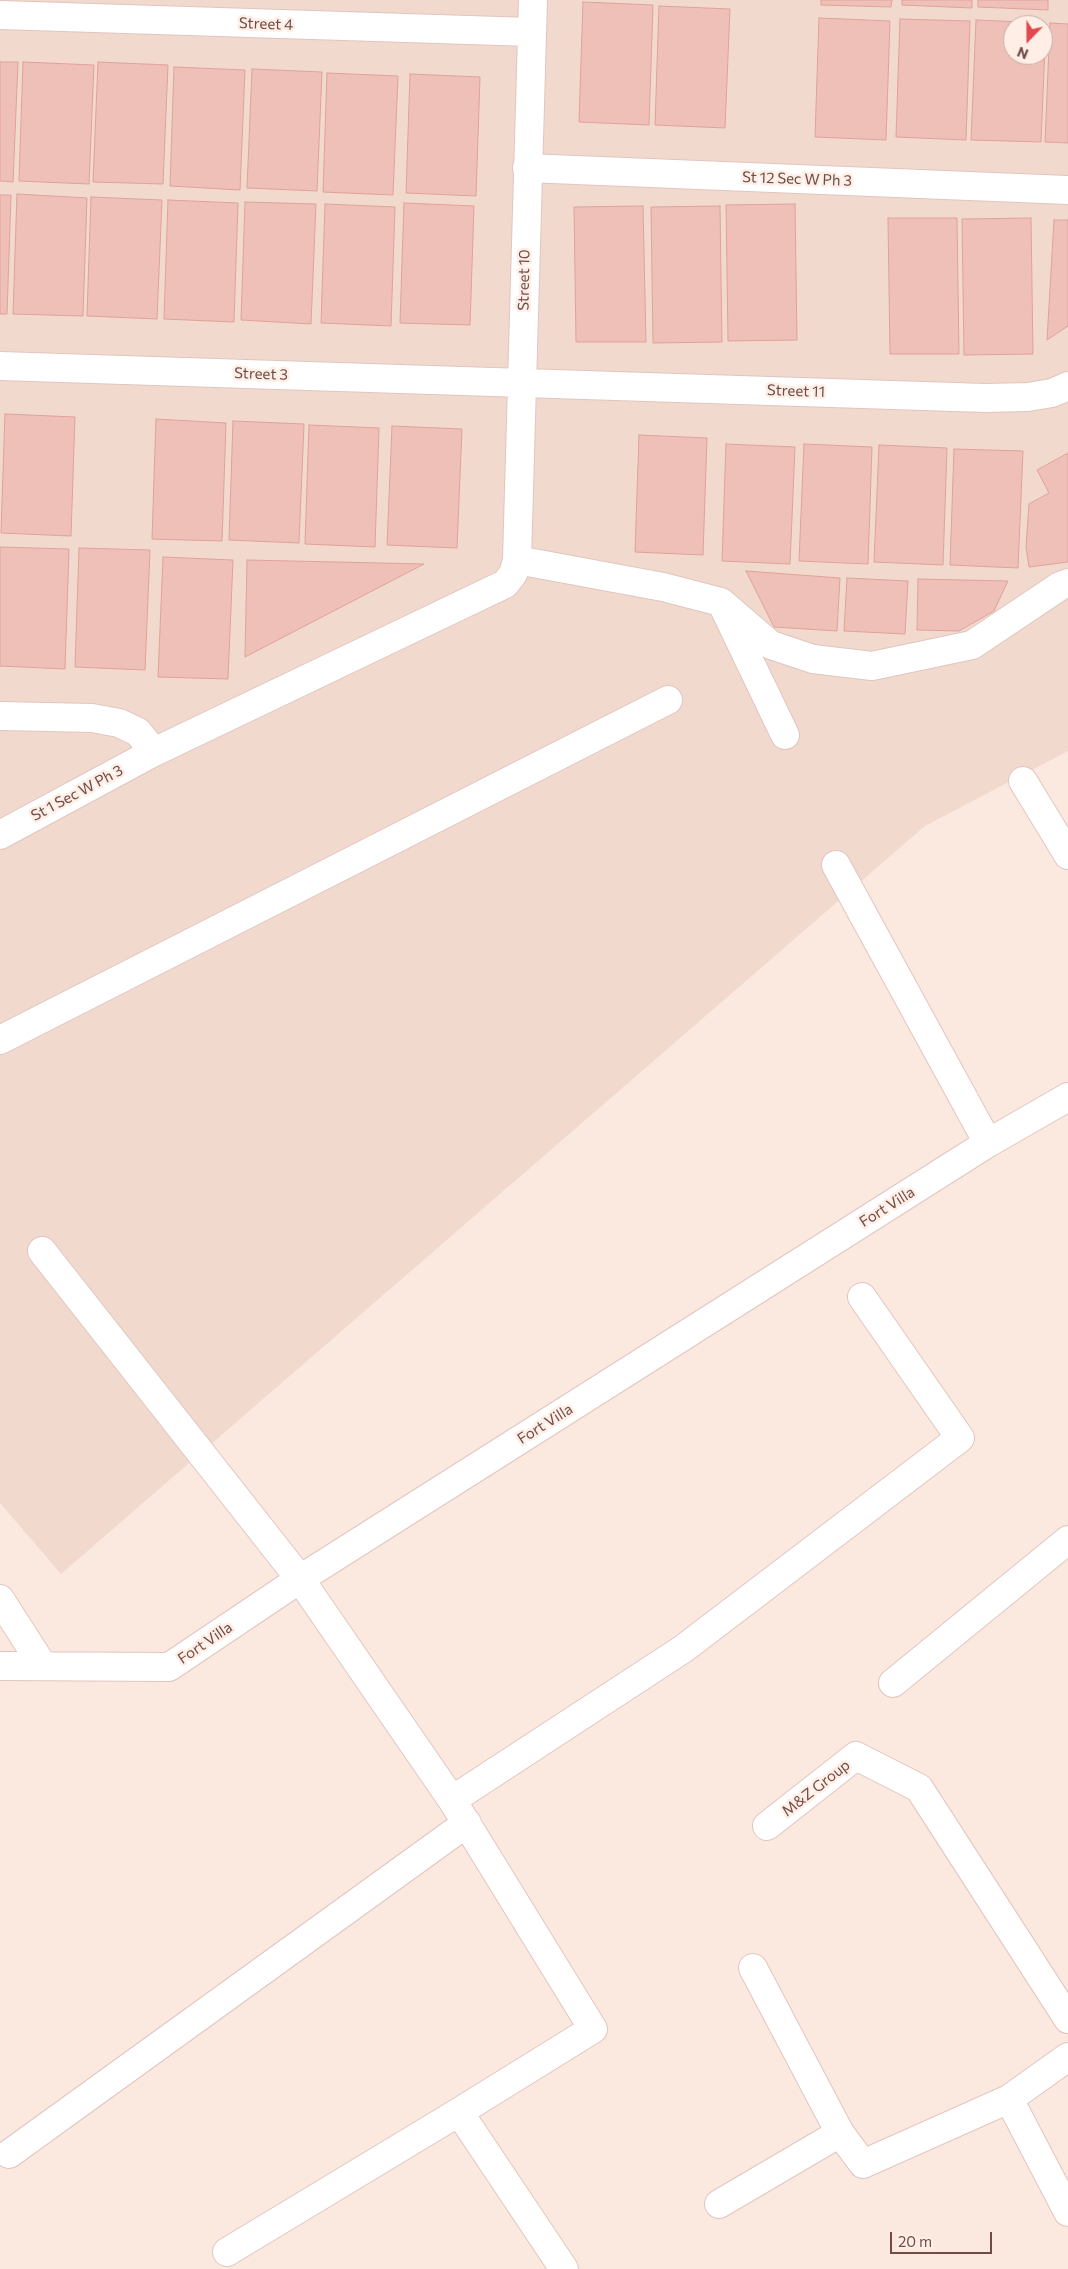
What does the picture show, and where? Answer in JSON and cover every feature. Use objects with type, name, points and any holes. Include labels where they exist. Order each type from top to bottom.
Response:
[{"type":"street","name":"Street 10","points":[[517,560],[533,0]]},
{"type":"street","name":"Street 4","points":[[0,15],[531,32]]},
{"type":"street","name":"St 12 Sec W Ph 3","points":[[527,168],[1068,190]]},
{"type":"street","name":"Street 3","points":[[0,366],[522,382]]},
{"type":"street","name":"Street 11","points":[[522,382],[986,398],[1028,397],[1052,393],[1068,386]]},
{"type":"street","points":[[517,560],[664,587],[721,602],[771,644],[813,659],[872,666],[972,645],[1060,586],[1068,583]]},
{"type":"street","name":"St 1 Sec W Ph 3","points":[[0,835],[154,752],[505,584],[513,574],[517,560]]},
{"type":"street","points":[[721,602],[785,735]]},
{"type":"street","points":[[0,1040],[668,700]]},
{"type":"street","points":[[0,716],[92,718],[119,723],[138,732],[154,752]]},
{"type":"street","points":[[1023,782],[1068,855]]},
{"type":"street","points":[[836,865],[988,1143]]},
{"type":"street","name":"Fort Villa","points":[[0,1666],[169,1667],[300,1579],[988,1143],[1068,1097]]},
{"type":"street","points":[[42,1251],[300,1579],[467,1823],[593,2029],[460,2112],[227,2252]]},
{"type":"street","points":[[452,1800],[683,1649],[960,1438],[862,1297]]},
{"type":"street","points":[[893,1683],[1068,1540]]},
{"type":"street","points":[[0,1599],[43,1666]]},
{"type":"street","name":"M&Z Group","points":[[767,1826],[856,1756],[919,1788],[1068,2019]]},
{"type":"street","points":[[9,2154],[467,1823]]},
{"type":"street","points":[[753,1968],[840,2134],[863,2164],[1009,2099],[1068,2057]]},
{"type":"street","points":[[1009,2099],[1068,2212]]},
{"type":"street","points":[[460,2112],[564,2269]]},
{"type":"street","points":[[719,2204],[840,2134]]},
{"type":"shaded area","points":[[0,0],[1068,0],[1068,751],[925,826],[61,1574],[0,1503]]},
{"type":"building","points":[[821,0],[892,0],[891,7],[821,5]]},
{"type":"building","points":[[902,0],[972,0],[972,8],[902,5]]},
{"type":"building","points":[[978,0],[1048,0],[1048,10],[978,7]]},
{"type":"building","points":[[583,2],[653,5],[649,125],[579,122]]},
{"type":"building","points":[[659,6],[730,9],[725,128],[655,125]]},
{"type":"building","points":[[819,18],[890,21],[886,140],[815,137]]},
{"type":"building","points":[[900,19],[970,21],[966,140],[896,137]]},
{"type":"building","points":[[976,20],[1003,21],[1003,65],[1044,65],[1041,142],[971,140]]},
{"type":"building","points":[[1053,23],[1068,24],[1068,143],[1045,142],[1048,65],[1053,65]]},
{"type":"building","points":[[0,62],[18,62],[13,182],[0,181]]},
{"type":"building","points":[[23,62],[94,65],[89,184],[19,181]]},
{"type":"building","points":[[98,62],[168,65],[163,184],[93,182]]},
{"type":"building","points":[[174,67],[245,70],[240,190],[170,186]]},
{"type":"building","points":[[252,69],[322,72],[317,191],[247,188]]},
{"type":"building","points":[[327,73],[398,76],[393,195],[323,192]]},
{"type":"building","points":[[410,74],[480,77],[476,196],[406,193]]},
{"type":"building","points":[[17,194],[87,198],[83,316],[13,314]]},
{"type":"building","points":[[0,195],[11,195],[7,314],[0,314]]},
{"type":"building","points":[[91,197],[162,200],[157,319],[87,316]]},
{"type":"building","points":[[168,200],[238,203],[234,322],[164,319]]},
{"type":"building","points":[[245,202],[316,204],[311,324],[241,320]]},
{"type":"building","points":[[404,203],[474,206],[470,325],[400,323]]},
{"type":"building","points":[[325,204],[395,207],[391,326],[321,323]]},
{"type":"building","points":[[795,204],[797,340],[728,341],[726,205]]},
{"type":"building","points":[[643,206],[646,342],[576,342],[574,207]]},
{"type":"building","points":[[720,206],[722,342],[653,343],[651,207]]},
{"type":"building","points":[[888,218],[957,218],[959,354],[890,354]]},
{"type":"building","points":[[1031,218],[1033,354],[964,355],[962,219]]},
{"type":"building","points":[[1054,220],[1068,220],[1068,326],[1047,340]]},
{"type":"building","points":[[5,414],[75,417],[71,536],[1,533]]},
{"type":"building","points":[[156,419],[226,423],[222,541],[152,539]]},
{"type":"building","points":[[233,421],[304,424],[299,543],[229,540]]},
{"type":"building","points":[[309,425],[379,428],[375,547],[305,544]]},
{"type":"building","points":[[392,426],[462,429],[457,548],[387,545]]},
{"type":"building","points":[[639,435],[707,438],[703,555],[635,552]]},
{"type":"building","points":[[726,444],[795,447],[790,564],[722,561]]},
{"type":"building","points":[[804,444],[872,447],[868,564],[799,561]]},
{"type":"building","points":[[879,445],[947,448],[943,565],[874,562]]},
{"type":"building","points":[[954,449],[1023,451],[1018,568],[950,565]]},
{"type":"building","points":[[1068,453],[1068,562],[1029,567],[1026,547],[1029,504],[1049,493],[1037,470]]},
{"type":"building","points":[[0,547],[69,549],[65,669],[0,666]]},
{"type":"building","points":[[79,548],[150,550],[145,670],[75,667]]},
{"type":"building","points":[[163,557],[233,560],[228,679],[158,677]]},
{"type":"building","points":[[247,560],[424,564],[245,657]]},
{"type":"building","points":[[746,571],[840,578],[837,631],[774,627]]},
{"type":"building","points":[[847,578],[908,581],[905,634],[844,631]]},
{"type":"building","points":[[918,579],[1008,581],[994,611],[959,631],[917,630]]}]
